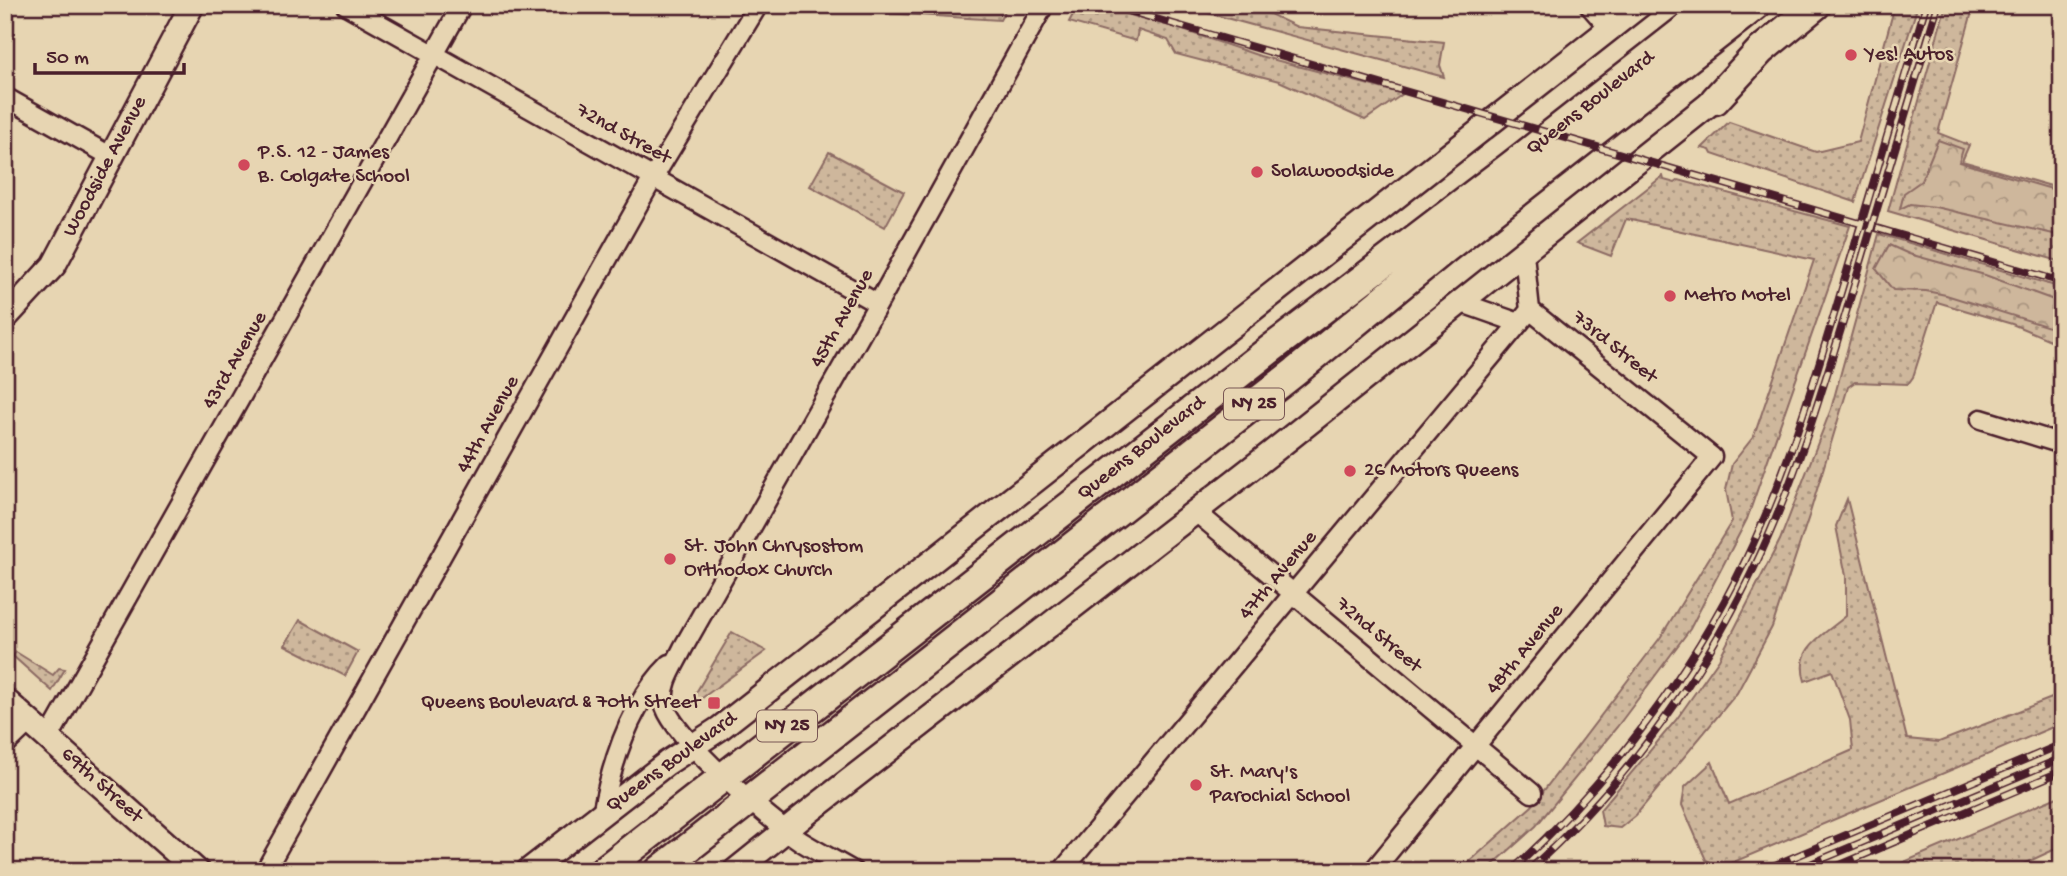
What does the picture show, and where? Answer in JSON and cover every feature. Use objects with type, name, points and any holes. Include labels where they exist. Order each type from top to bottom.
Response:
[{"type":"main road","name":"Queens Boulevard","points":[[603,871],[1716,5]]},
{"type":"main road","name":"Queens Boulevard","points":[[659,871],[1295,372],[1445,249],[1756,5]]},
{"type":"main road","points":[[1715,100],[1760,51],[1816,5]]},
{"type":"street","name":"Woodside Avenue","points":[[5,318],[54,265],[192,5]]},
{"type":"street","name":"72nd Street","points":[[346,5],[878,304]]},
{"type":"street","name":"43rd Avenue","points":[[48,739],[462,5]]},
{"type":"street","name":"45th Avenue","points":[[693,746],[669,717],[664,704],[667,682],[680,654],[1044,5]]},
{"type":"street","points":[[1589,5],[1610,29]]},
{"type":"street","name":"Queens Boulevard","points":[[528,871],[667,762],[725,725],[1640,5]]},
{"type":"street","points":[[735,871],[1462,303],[1833,5]]},
{"type":"street","name":"44th Avenue","points":[[265,871],[653,178],[755,11]]},
{"type":"street","points":[[5,97],[112,157]]},
{"type":"street","points":[[1524,254],[1525,316]]},
{"type":"street","name":"73rd Street","points":[[1462,303],[1525,316],[1712,457]]},
{"type":"street","name":"47th Avenue","points":[[1062,871],[1525,316]]},
{"type":"street","points":[[1980,419],[2062,444]]},
{"type":"street","name":"48th Avenue","points":[[1373,871],[1712,457]]},
{"type":"street","name":"72nd Street","points":[[1196,512],[1532,793]]},
{"type":"street","name":"45th Avenue","points":[[602,814],[608,779],[639,705],[655,678],[680,654]]},
{"type":"street","name":"69th Street","points":[[5,700],[197,871]]},
{"type":"street","points":[[5,745],[29,722]]},
{"type":"street","points":[[693,746],[750,800],[801,841],[853,871]]},
{"type":"green space","points":[[799,5],[1008,5],[1000,20],[803,8]]},
{"type":"green space","points":[[1078,5],[1093,5],[1174,27],[1260,56],[1403,94],[1365,120],[1279,81],[1176,54],[1168,40],[1138,30],[1136,41],[1069,22]]},
{"type":"green space","points":[[1178,5],[1251,5],[1297,27],[1444,42],[1440,65],[1444,77]]},
{"type":"green space","points":[[1895,5],[1918,5],[1855,202],[1712,154],[1710,150],[1702,148],[1729,122],[1816,152],[1858,142]]},
{"type":"green space","points":[[1946,5],[1974,5],[1938,133],[1969,145],[1962,161],[2062,189],[2062,262],[1888,211]]},
{"type":"green space","points":[[1938,140],[1963,149],[1959,162],[2062,192],[2062,236],[1935,207],[1910,204],[1900,209],[1904,193],[1921,181]]},
{"type":"green space","points":[[829,152],[904,192],[885,227],[810,186]]},
{"type":"green space","points":[[1663,176],[1664,180],[1675,183],[1679,180],[1850,226],[1747,519],[1690,629],[1617,727],[1536,826],[1486,871],[1459,871],[1532,806],[1660,638],[1732,521],[1726,490],[1732,464],[1754,436],[1814,260],[1626,219],[1611,256],[1577,243]]},
{"type":"green space","points":[[1879,234],[2062,288],[2062,345],[2012,324],[1937,302],[1913,377],[1908,384],[1855,382],[1848,387],[1772,627],[1737,693],[1636,815],[1620,828],[1603,826],[1600,810],[1676,720],[1719,659],[1780,540],[1831,409]]},
{"type":"green space","points":[[1889,245],[1909,254],[1985,275],[2062,303],[2062,331],[1946,295],[1926,291],[1893,290],[1876,269]]},
{"type":"green space","points":[[1847,499],[1907,739],[1939,742],[2062,694],[2062,723],[1722,867],[1706,860],[1682,805],[1685,787],[1712,762],[1729,804],[1853,750],[1850,720],[1832,671],[1805,681],[1803,669],[1807,651],[1813,643],[1846,616],[1846,576],[1836,526]]},
{"type":"green space","points":[[300,620],[358,652],[345,676],[285,645]]},
{"type":"green space","points":[[732,632],[766,651],[698,701],[694,696]]},
{"type":"green space","points":[[16,652],[53,675],[59,668],[65,669],[52,691],[13,656]]},
{"type":"green space","points":[[2062,795],[2062,846],[2008,871],[1883,871]]},
{"type":"railway","points":[[1108,5],[2062,282]]},
{"type":"railway","points":[[1511,871],[1580,802],[1644,726],[1699,645],[1746,559],[1775,492],[1811,389],[1926,5]]},
{"type":"railway","points":[[1528,871],[1594,805],[1655,732],[1708,654],[1752,572],[1796,468],[1820,397],[1938,5]]},
{"type":"railway","points":[[1761,871],[2062,744]]},
{"type":"railway","points":[[1794,871],[2062,758]]},
{"type":"railway","points":[[1826,871],[2062,771]]},
{"type":"place","name":"Yes! Autos","points":[[1851,55]]},
{"type":"place","name":"P.S. 12 - James B. Colgate School","points":[[244,165]]},
{"type":"place","name":"Solawoodside","points":[[1257,172]]},
{"type":"place","name":"Metro Motel","points":[[1670,296]]},
{"type":"place","name":"26 Motors Queens","points":[[1350,471]]},
{"type":"place","name":"St. John Chrysostom Orthodox Church","points":[[670,559]]},
{"type":"place","name":"Queens Boulevard & 70th Street","points":[[714,703]]},
{"type":"place","name":"St. Mary's Parochial School","points":[[1196,785]]}]
